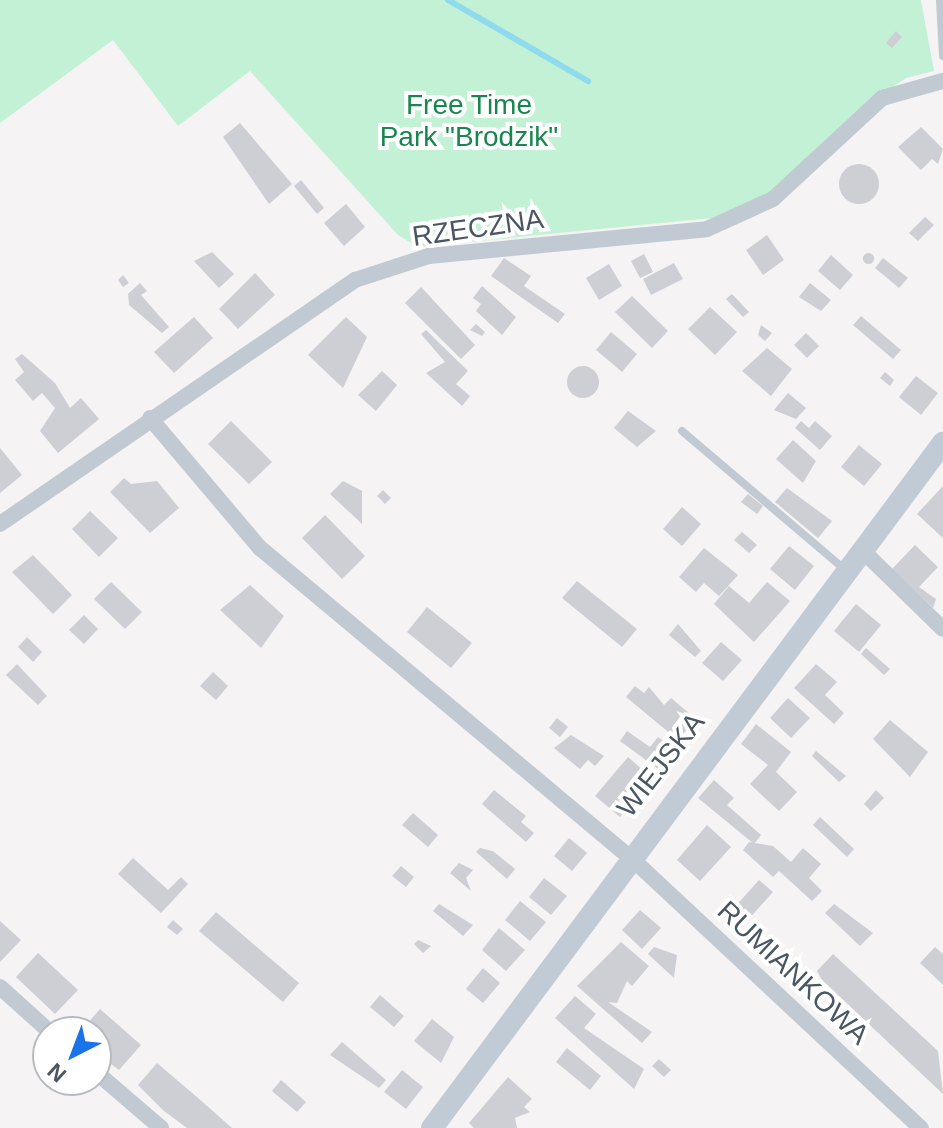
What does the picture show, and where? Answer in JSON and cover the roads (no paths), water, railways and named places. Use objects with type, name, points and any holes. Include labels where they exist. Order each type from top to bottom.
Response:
[{"type":"street","name":"RZECZNA","points":[[0,524],[355,280],[429,256],[707,229],[773,199],[882,98],[943,81]]},
{"type":"street","name":"RUMIANKOWA","points":[[150,418],[260,548],[629,856],[921,1128]]},
{"type":"street","name":"WIEJSKA","points":[[432,1128],[629,856],[864,552],[943,443]]},
{"type":"street","points":[[864,552],[943,629]]},
{"type":"street","points":[[0,987],[32,1016]]},
{"type":"street","points":[[112,1086],[161,1128]]},
{"type":"lane","points":[[940,0],[943,56]]},
{"type":"lane","points":[[682,431],[848,572]]},
{"type":"waterway","points":[[448,0],[588,81]]},
{"type":"park label","name":"Free Time Park \"Brodzik\"","points":[[469,121]]}]
